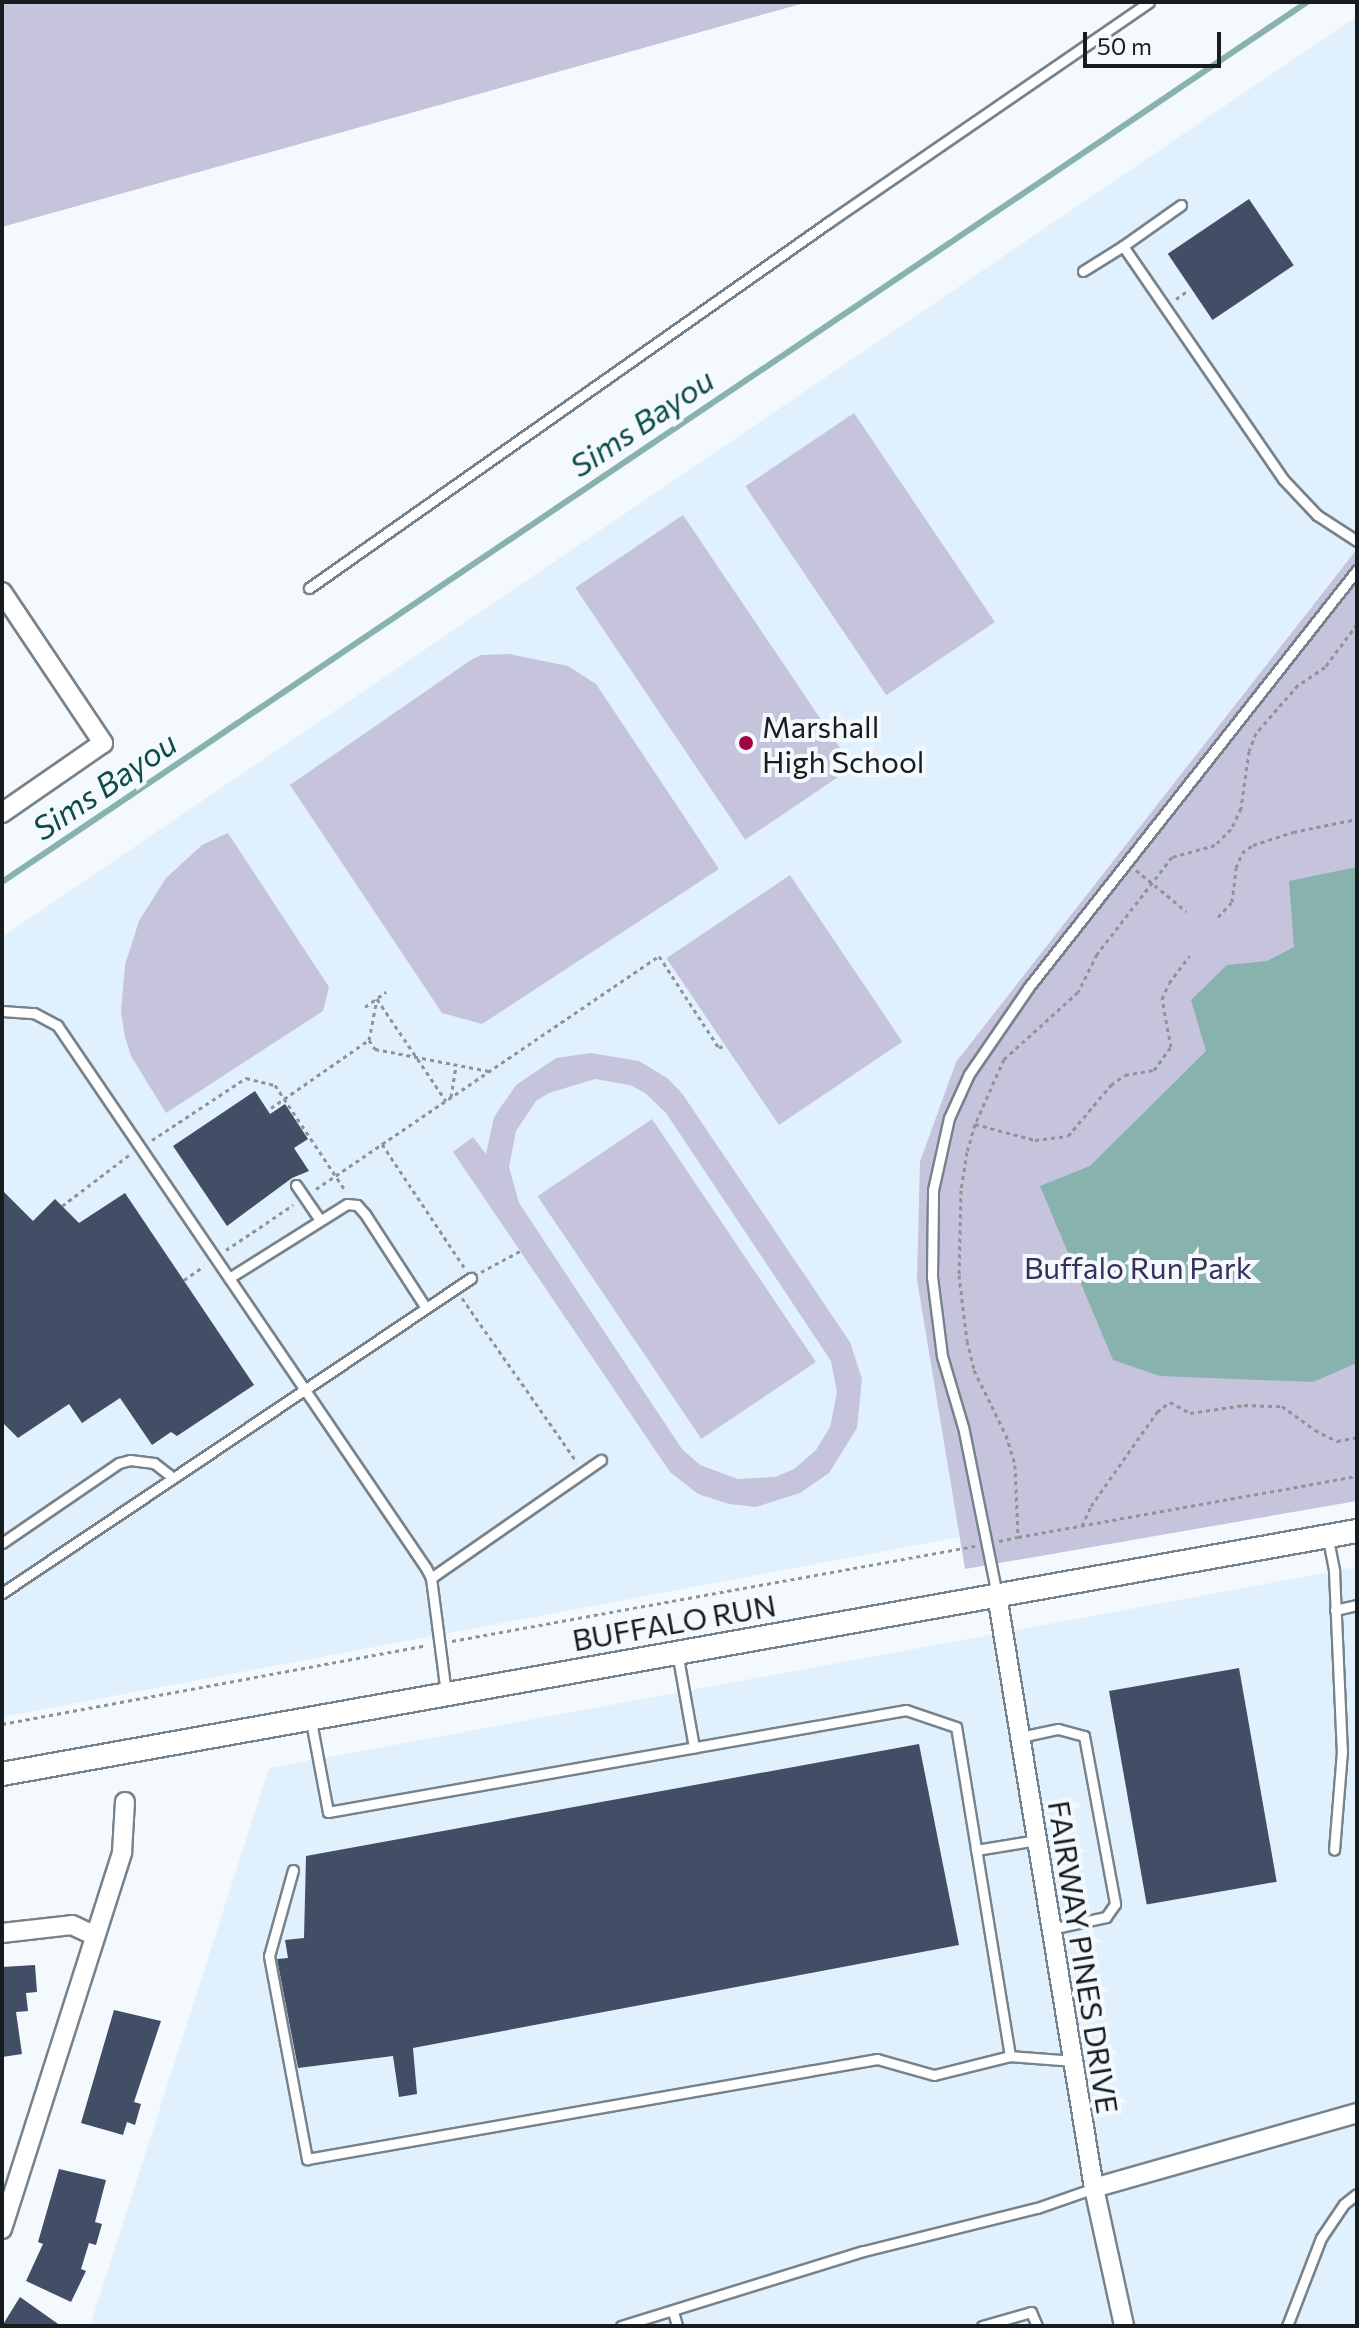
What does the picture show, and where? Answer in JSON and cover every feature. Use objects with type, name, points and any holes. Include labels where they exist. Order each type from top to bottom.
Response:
[{"type":"street","points":[[2,592],[103,743],[2,813]]},
{"type":"street","name":"BUFFALO RUN","points":[[2,1774],[1357,1531]]},
{"type":"street","name":"FAIRWAY PINES DRIVE","points":[[997,1595],[1094,2188],[1124,2326]]},
{"type":"street","points":[[2,2229],[93,1935],[122,1852],[125,1802]]},
{"type":"street","points":[[2,1933],[72,1925],[93,1935]]},
{"type":"street","points":[[1094,2188],[1357,2113]]},
{"type":"lane","points":[[309,588],[1149,2]]},
{"type":"lane","points":[[1083,271],[1181,205]]},
{"type":"lane","points":[[1123,246],[1283,479],[1317,515],[1357,541]]},
{"type":"lane","points":[[997,1595],[963,1427],[942,1356],[932,1277],[933,1190],[949,1118],[969,1074],[1028,988],[1357,570]]},
{"type":"lane","points":[[2,1011],[34,1013],[57,1025],[431,1578],[446,1693]]},
{"type":"lane","points":[[296,1185],[320,1220]]},
{"type":"lane","points":[[229,1278],[347,1204],[357,1205],[426,1308]]},
{"type":"lane","points":[[2,1593],[471,1278]]},
{"type":"lane","points":[[2,1543],[119,1463],[130,1460],[154,1463],[172,1477]]},
{"type":"lane","points":[[431,1578],[601,1460]]},
{"type":"lane","points":[[1327,1536],[1334,1571],[1342,1751],[1334,1850]]},
{"type":"lane","points":[[1335,1610],[1357,1605]]},
{"type":"lane","points":[[677,1652],[694,1747]]},
{"type":"lane","points":[[311,1717],[328,1812],[906,1710],[956,1727],[1010,2056]]},
{"type":"lane","points":[[1020,1737],[1058,1729],[1084,1736],[1115,1904],[1106,1917],[1051,1929]]},
{"type":"lane","points":[[976,1850],[1037,1840]]},
{"type":"lane","points":[[293,1870],[269,1956],[307,2159],[877,2059],[934,2075],[1010,2056],[1073,2061]]},
{"type":"lane","points":[[621,2326],[864,2251],[1037,2208],[1094,2188]]},
{"type":"lane","points":[[1287,2326],[1321,2238],[1344,2204],[1357,2194]]},
{"type":"lane","points":[[673,2311],[677,2326]]},
{"type":"lane","points":[[982,2326],[1031,2312],[1037,2326]]},
{"type":"path","points":[[1018,1537],[1015,1465],[1006,1435],[974,1370],[959,1275],[961,1190],[975,1124],[1004,1059],[1078,992],[1097,954],[1172,857],[1215,845],[1231,829],[1241,808],[1249,751],[1256,733],[1298,685],[1325,667],[1357,624]]},
{"type":"path","points":[[1218,917],[1232,902],[1236,868],[1242,853],[1253,845],[1293,832],[1357,819]]},
{"type":"path","points":[[1127,863],[1186,911]]},
{"type":"path","points":[[184,1280],[659,956],[719,1048],[724,1045]]},
{"type":"path","points":[[975,1124],[1035,1140],[1068,1136],[1111,1085],[1125,1075],[1154,1070],[1171,1047],[1162,999],[1169,983],[1189,956]]},
{"type":"path","points":[[365,1007],[386,992]]},
{"type":"path","points":[[271,1108],[369,1040],[377,999]]},
{"type":"path","points":[[377,999],[446,1101]]},
{"type":"path","points":[[369,1040],[375,1049],[489,1071]]},
{"type":"path","points":[[451,1098],[456,1065]]},
{"type":"path","points":[[62,1206],[140,1148],[246,1078],[275,1085],[348,1194],[347,1204]]},
{"type":"path","points":[[382,1144],[471,1278],[520,1251]]},
{"type":"path","points":[[455,1288],[583,1472]]},
{"type":"path","points":[[1082,1526],[1091,1506],[1157,1412],[1170,1402],[1190,1413],[1244,1405],[1282,1406],[1337,1441],[1357,1437]]},
{"type":"path","points":[[2,1724],[1357,1476]]},
{"type":"shaded area","name":"Marshall High School","points":[[1357,16],[1357,549],[956,1062],[917,1280],[960,1537],[2,1717],[2,937]]},
{"type":"shaded area","points":[[1357,867],[1357,1363],[1313,1382],[1160,1376],[1113,1360],[1040,1186],[1090,1166],[1206,1051],[1191,1000],[1227,965],[1267,961],[1294,947],[1289,881]]},
{"type":"shaded area","points":[[1357,1567],[1357,2326],[90,2326],[269,1768]]},
{"type":"green space","points":[[2,2],[808,2],[2,227]]},
{"type":"green space","points":[[854,413],[995,622],[886,695],[745,486]]},
{"type":"green space","points":[[683,515],[853,767],[745,840],[575,588]]},
{"type":"green space","name":"Buffalo Run Park","points":[[1357,549],[1357,1501],[965,1569],[917,1280],[920,1162],[956,1062]]},
{"type":"green space","points":[[509,654],[568,666],[596,684],[719,869],[482,1024],[442,1013],[290,785],[471,660],[481,655]]},
{"type":"green space","points":[[228,833],[329,987],[323,1011],[166,1113],[131,1056],[125,1037],[121,1012],[125,965],[139,921],[166,878],[202,845]]},
{"type":"green space","points":[[790,875],[902,1042],[779,1125],[666,958]]},
{"type":"green space","points":[[591,1053],[639,1061],[667,1078],[681,1092],[850,1342],[862,1379],[857,1428],[829,1473],[800,1493],[756,1507],[729,1504],[698,1494],[670,1472],[453,1152],[473,1137],[486,1154],[494,1117],[516,1085],[556,1058]],"holes":[[[595,1079],[630,1085],[645,1093],[666,1113],[831,1361],[837,1392],[830,1427],[816,1450],[794,1469],[775,1477],[738,1479],[700,1465],[682,1449],[519,1203],[509,1167],[516,1131],[536,1101],[549,1093]]]},
{"type":"green space","points":[[652,1119],[816,1362],[701,1439],[538,1196]]},
{"type":"building","points":[[1249,199],[1294,265],[1212,320],[1168,254]]},
{"type":"building","points":[[255,1091],[270,1114],[285,1104],[308,1139],[294,1148],[309,1171],[292,1178],[227,1226],[173,1146]]},
{"type":"building","points":[[2,1190],[33,1221],[55,1199],[79,1223],[125,1193],[254,1385],[177,1436],[171,1432],[152,1445],[120,1398],[82,1423],[69,1404],[18,1438],[2,1422]]},
{"type":"building","points":[[1239,1668],[1277,1882],[1147,1905],[1109,1691]]},
{"type":"building","points":[[919,1744],[959,1945],[413,2048],[417,2094],[399,2097],[393,2056],[298,2068],[277,1959],[288,1958],[285,1940],[304,1938],[306,1856]]},
{"type":"building","points":[[35,1965],[37,1992],[26,1993],[28,2011],[16,2012],[22,2054],[2,2057],[2,1967]]},
{"type":"building","points":[[114,2010],[161,2021],[134,2102],[141,2104],[135,2125],[127,2122],[123,2135],[81,2123]]},
{"type":"building","points":[[59,2169],[106,2180],[95,2222],[102,2224],[96,2245],[89,2243],[81,2269],[86,2271],[71,2302],[26,2281],[43,2244],[38,2242]]},
{"type":"building","points":[[20,2297],[61,2326],[2,2326]]},
{"type":"waterway","name":"Sims Bayou","points":[[2,882],[1307,2]]},
{"type":"place","name":"Marshall High School","points":[[746,743]]}]
